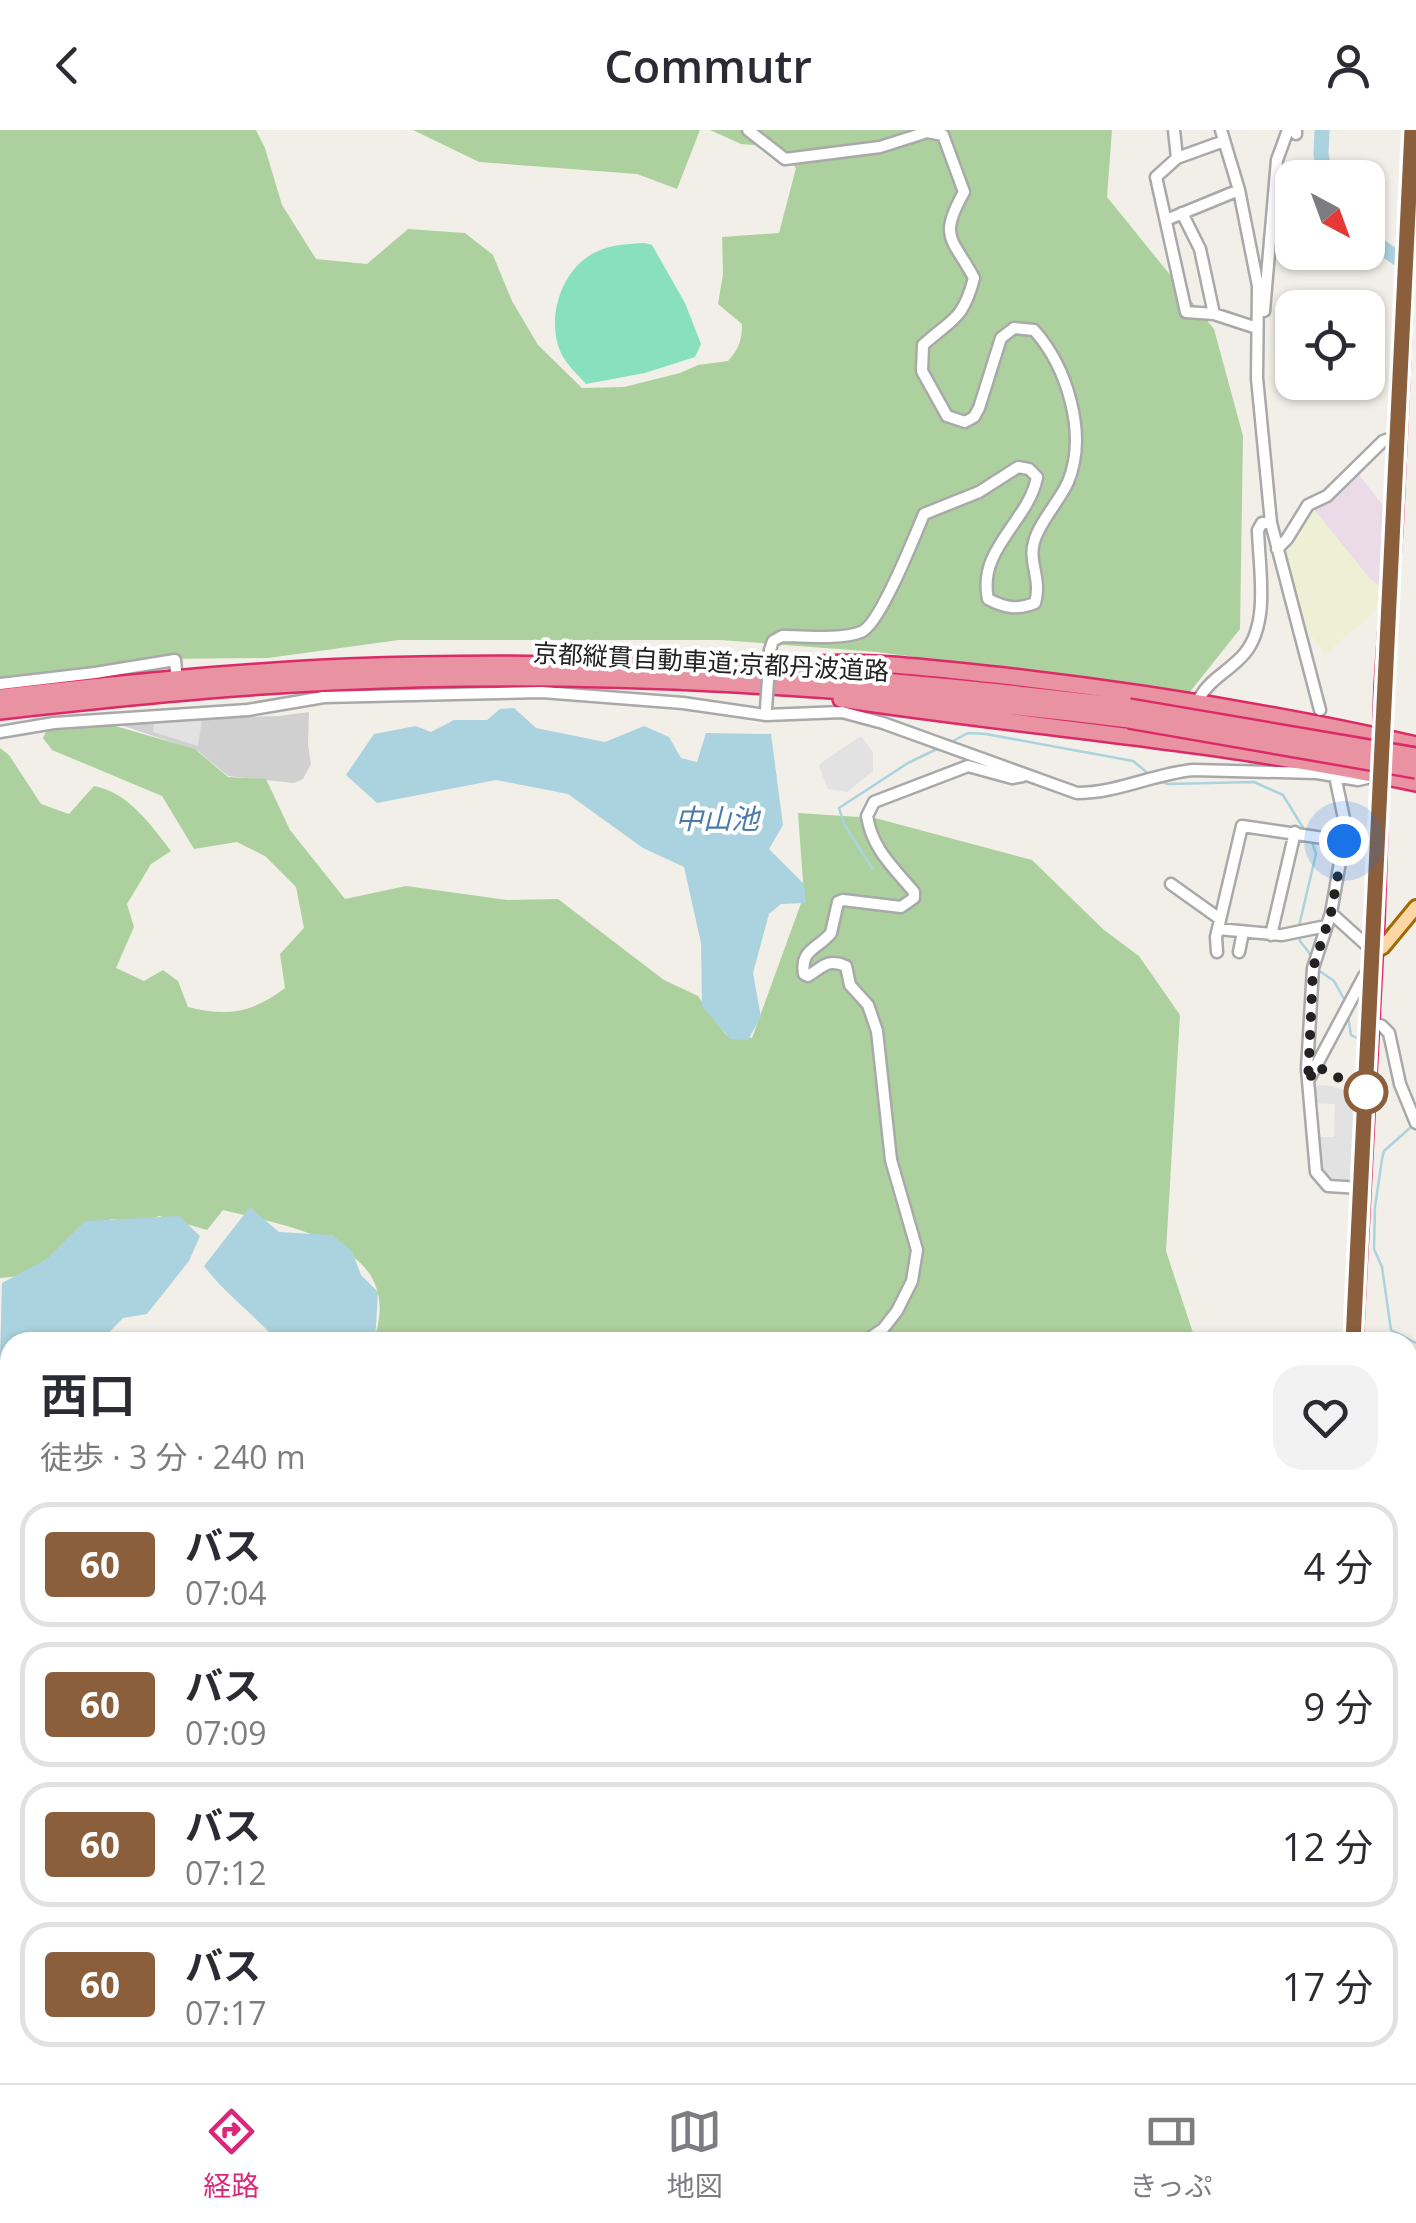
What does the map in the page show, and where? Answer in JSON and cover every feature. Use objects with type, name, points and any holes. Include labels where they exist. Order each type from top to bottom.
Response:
[{"type":"highway","points":[[1355,1332],[1380,775],[1414,169],[1412,130]]},
{"type":"highway","points":[[748,670],[820,663],[958,671],[1200,703],[1416,745]]},
{"type":"highway","name":"京都縦貫自動車道;京都丹波道路","points":[[0,698],[121,684],[346,668],[530,665],[748,670],[880,679],[1416,756]]},
{"type":"highway","points":[[634,679],[817,696],[1289,757],[1416,783]]},
{"type":"highway","name":"京都縦貫自動車道;京都丹波道路","points":[[0,711],[191,691],[331,682],[634,679],[897,694],[1129,714],[1416,770]]},
{"type":"main road","points":[[1374,952],[1383,947],[1416,906]]},
{"type":"street","points":[[748,130],[785,159],[880,147],[927,132],[942,135],[964,192],[948,229],[954,247],[974,278],[967,306],[959,317],[923,345],[922,371],[947,416],[964,422],[974,417],[979,408],[1001,338],[1014,328],[1034,330],[1046,343],[1066,386],[1076,444],[1068,482],[1033,543],[1040,588],[1035,603],[1023,608],[1003,607],[988,599],[985,586],[991,560],[1034,494],[1038,477],[1029,469],[1018,467],[979,492],[924,514],[904,563],[869,628],[858,634],[782,636],[773,641],[766,712]]},
{"type":"street","points":[[1174,130],[1177,158]]},
{"type":"street","points":[[1293,132],[1275,179],[1262,326],[1256,328],[1214,314],[1186,312],[1156,177],[1177,158],[1222,136],[1239,190],[1258,286],[1256,328],[1259,413],[1271,522],[1320,710]]},
{"type":"street","points":[[1166,220],[1239,190]]},
{"type":"street","points":[[1182,214],[1200,249],[1214,314]]},
{"type":"street","points":[[1276,549],[1287,539],[1308,505],[1327,496],[1383,441],[1398,436]]},
{"type":"street","points":[[1200,697],[1206,686],[1243,656],[1255,639],[1260,621],[1258,530],[1262,523],[1271,522]]},
{"type":"street","points":[[0,684],[176,660],[176,671]]},
{"type":"street","points":[[0,732],[54,722],[248,710],[324,697],[542,692],[766,712],[842,712],[883,723],[1076,793],[1100,793],[1192,770],[1300,772],[1358,780],[1380,775]]},
{"type":"street","points":[[180,702],[182,717]]},
{"type":"street","points":[[1192,770],[1193,754]]},
{"type":"street","points":[[879,1332],[897,1311],[912,1281],[916,1250],[891,1160],[873,1014],[850,985],[846,966],[827,963],[808,976],[804,974],[803,962],[809,950],[832,934],[838,902],[901,908],[914,898],[914,892],[886,862],[876,844],[866,816],[874,802],[968,766],[1012,778],[1026,775]]},
{"type":"street","points":[[1335,776],[1345,816],[1344,841],[1331,913],[1313,968],[1308,1082],[1316,1172],[1328,1186],[1362,1188]]},
{"type":"street","points":[[1218,952],[1218,924],[1242,826],[1344,841]]},
{"type":"street","points":[[1271,934],[1303,833]]},
{"type":"street","points":[[1171,884],[1218,924],[1244,932],[1271,934],[1326,926]]},
{"type":"street","points":[[1331,913],[1374,952]]},
{"type":"street","points":[[1239,952],[1244,932]]},
{"type":"street","points":[[1308,1082],[1364,976],[1373,973]]},
{"type":"street","points":[[1369,1021],[1389,1033],[1400,1084],[1416,1123]]},
{"type":"shaded area","points":[[1357,472],[1388,512],[1384,589],[1370,579],[1312,507]]},
{"type":"shaded area","points":[[309,712],[311,764],[303,779],[294,783],[228,776],[198,751],[124,726],[125,720]]},
{"type":"shaded area","points":[[202,719],[198,746],[153,732],[154,724]]},
{"type":"shaded area","points":[[861,736],[873,752],[873,771],[847,792],[828,789],[819,766]]},
{"type":"shaded area","points":[[1314,1085],[1359,1095],[1356,1176],[1351,1181],[1329,1179],[1321,1170],[1316,1137],[1334,1137],[1335,1104],[1314,1103]]},
{"type":"green space","points":[[0,130],[256,130],[282,205],[316,259],[367,264],[408,229],[465,233],[493,255],[512,301],[538,345],[582,388],[624,387],[698,365],[728,361],[737,348],[742,324],[718,304],[723,274],[722,237],[779,233],[796,168],[777,147],[741,144],[710,130],[1112,130],[1107,197],[1214,329],[1243,436],[1240,629],[1189,693],[877,652],[720,640],[399,640],[268,658],[162,659],[0,677]]},
{"type":"green space","points":[[413,130],[700,130],[677,189],[637,174],[479,162]]},
{"type":"green space","points":[[652,245],[685,303],[701,344],[695,357],[645,373],[586,384],[561,353],[555,324],[560,294],[585,258],[610,247]]},
{"type":"green space","points":[[1312,507],[1378,585],[1380,597],[1368,618],[1325,654],[1298,616],[1282,554]]},
{"type":"green space","points":[[98,721],[195,749],[228,777],[266,779],[290,830],[345,899],[406,886],[507,900],[558,899],[664,980],[698,996],[726,1035],[752,1038],[804,895],[798,813],[875,818],[1032,860],[1104,930],[1139,956],[1180,1015],[1166,1251],[1193,1332],[375,1332],[380,1309],[374,1282],[359,1262],[310,1233],[223,1210],[207,1230],[159,1216],[138,1223],[111,1219],[20,1276],[0,1278],[0,748],[9,755],[41,804],[69,814],[94,786],[106,789],[138,811],[171,851],[151,864],[127,904],[134,927],[116,968],[144,981],[163,970],[178,981],[188,1007],[239,1011],[285,988],[280,954],[304,928],[296,887],[265,856],[237,842],[194,849],[162,796],[52,750],[43,738],[47,729]]},
{"type":"water","name":"中山池","points":[[514,708],[536,728],[605,742],[644,726],[669,737],[681,758],[697,762],[706,733],[771,734],[783,825],[769,849],[804,884],[806,903],[781,904],[769,914],[753,973],[761,1017],[748,1040],[730,1039],[702,1006],[701,943],[684,867],[643,848],[568,794],[496,780],[377,803],[346,775],[374,734],[416,726],[431,732],[454,720],[487,720],[500,709]]},
{"type":"water","points":[[250,1207],[279,1232],[332,1235],[352,1251],[361,1275],[378,1292],[376,1332],[269,1332],[204,1266]]},
{"type":"water","points":[[179,1216],[200,1236],[189,1261],[147,1314],[123,1318],[110,1332],[1,1332],[2,1283],[47,1259],[85,1221]]},
{"type":"waterway","points":[[1322,130],[1322,160]]},
{"type":"waterway","points":[[1385,250],[1416,271]]},
{"type":"waterway","points":[[949,743],[968,733],[986,734],[1133,761],[1150,775]]},
{"type":"waterway","points":[[872,868],[844,824],[839,808],[937,749]]},
{"type":"waterway","points":[[1157,780],[1168,784],[1254,782],[1283,795],[1305,831]]},
{"type":"waterway","points":[[1299,926],[1316,854],[1312,842]]},
{"type":"waterway","points":[[1300,934],[1300,941],[1310,954]]},
{"type":"waterway","points":[[1318,970],[1334,981],[1345,1001]]},
{"type":"waterway","points":[[1348,1017],[1351,1035],[1361,1040]]},
{"type":"waterway","points":[[1387,1048],[1395,1087],[1411,1127],[1384,1151],[1375,1207],[1374,1249],[1382,1267],[1391,1330],[1395,1332]]},
{"type":"bus line","name":"60","points":[[1353,1332],[1412,130]]},
{"type":"route","points":[[1344,841],[1331,913],[1313,968],[1306,1069],[1308,1082],[1316,1066],[1366,1092]]}]
